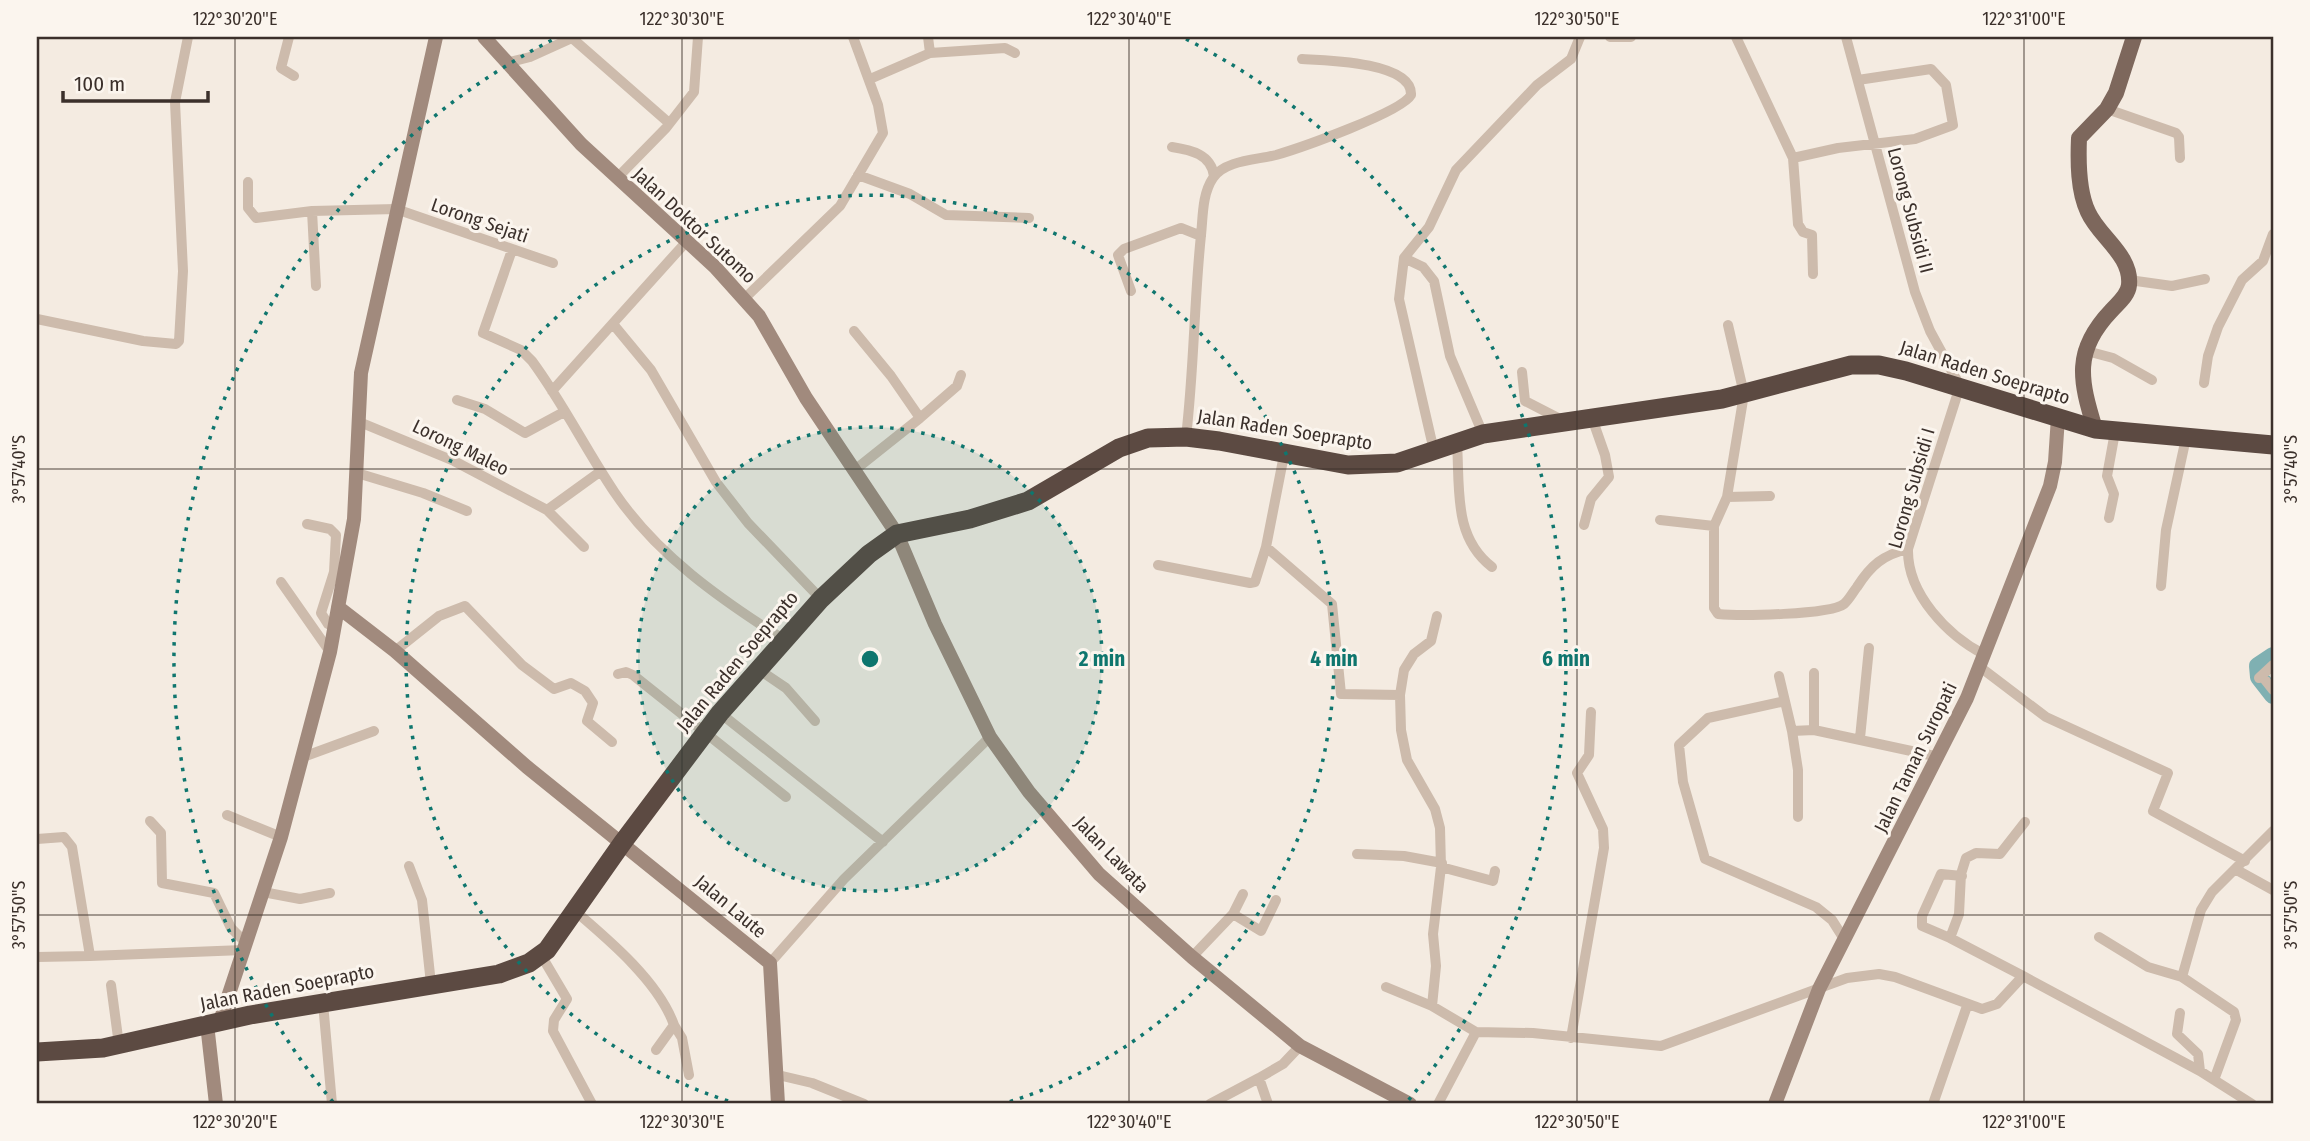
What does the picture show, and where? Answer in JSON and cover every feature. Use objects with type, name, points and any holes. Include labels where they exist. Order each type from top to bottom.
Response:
[{"type":"highway","name":"Jalan Raden Soeprapto","points":[[37,1052],[55,1053],[119,1045],[214,1023],[499,974],[541,955],[720,713],[783,639],[869,554],[897,534],[970,519],[1028,502],[1134,441],[1186,437],[1373,467],[1397,463],[1483,434],[1564,421],[1662,410],[1744,394],[1851,365],[1879,365],[1960,386],[2095,429],[2273,445]]},
{"type":"main road","points":[[2095,429],[2085,392],[2084,351],[2098,325],[2126,294],[2129,280],[2124,262],[2088,212],[2081,186],[2080,138],[2107,108],[2120,81],[2134,37]]},
{"type":"street","points":[[37,319],[143,341],[176,344],[179,341],[183,271],[175,102],[188,37]]},
{"type":"street","points":[[289,37],[281,68],[294,76]]},
{"type":"street","points":[[216,1104],[214,1023],[244,946],[281,837],[335,628],[354,519],[361,373],[396,209],[432,66],[436,37]]},
{"type":"street","name":"Jalan Doktor Sutomo","points":[[484,37],[581,144],[745,298],[759,316],[806,398],[897,534]]},
{"type":"street","points":[[506,63],[530,57],[574,37],[669,123]]},
{"type":"street","points":[[617,178],[694,92],[698,37]]},
{"type":"street","points":[[745,298],[827,221],[883,133],[878,104],[853,37]]},
{"type":"street","points":[[928,37],[930,53]]},
{"type":"street","points":[[1434,450],[1399,299],[1404,258],[1429,227],[1456,170],[1538,85],[1572,59],[1580,37]]},
{"type":"street","points":[[1610,37],[1631,37]]},
{"type":"street","points":[[1736,37],[1793,158],[1798,224],[1804,232],[1812,235],[1813,274]]},
{"type":"street","name":"Lorong Subsidi II","points":[[1846,37],[1922,311],[1960,386]]},
{"type":"street","points":[[870,79],[930,53],[1005,48],[1015,53]]},
{"type":"street","points":[[1214,176],[1230,166],[1278,154],[1367,121],[1401,106],[1411,95],[1406,79],[1385,70],[1342,60],[1302,58]]},
{"type":"street","points":[[1793,158],[1838,148],[1915,139],[1953,125],[1946,85],[1931,69],[1858,80]]},
{"type":"street","points":[[2107,108],[2176,133],[2179,137],[2180,158]]},
{"type":"street","points":[[1172,147],[1205,157],[1213,168],[1214,176],[1205,198],[1186,437]]},
{"type":"street","points":[[858,175],[900,190],[946,215],[1029,218]]},
{"type":"street","name":"Lorong Sejati","points":[[248,182],[248,208],[256,218],[312,211],[396,209],[553,263]]},
{"type":"street","points":[[312,211],[316,286]]},
{"type":"street","points":[[1131,291],[1119,262],[1118,255],[1124,249],[1181,228],[1201,236]]},
{"type":"street","points":[[2204,383],[2218,327],[2242,280],[2263,261],[2269,238],[2273,234]]},
{"type":"street","points":[[552,391],[687,241]]},
{"type":"street","points":[[512,250],[483,333],[521,350],[532,361],[601,471],[653,539],[727,603],[783,639]]},
{"type":"street","points":[[1404,258],[1423,267],[1434,281],[1450,356],[1483,434]]},
{"type":"street","points":[[2129,280],[2172,286],[2205,279]]},
{"type":"street","points":[[613,324],[651,370],[716,482],[748,523],[821,599]]},
{"type":"street","points":[[1728,325],[1744,394],[1727,497],[1714,526],[1714,608],[1718,614],[1817,612],[1834,609],[1843,605],[1877,561],[1886,555],[1908,549]]},
{"type":"street","points":[[854,331],[891,376],[920,418]]},
{"type":"street","points":[[2084,351],[2113,358],[2152,380]]},
{"type":"street","points":[[1522,372],[1525,401],[1564,421]]},
{"type":"street","points":[[856,469],[951,392],[961,375]]},
{"type":"street","name":"Lorong Subsidi I","points":[[1960,386],[1908,549],[1912,576],[1937,617],[2046,717],[2168,773],[2153,811],[2245,861]]},
{"type":"street","points":[[457,400],[485,409],[525,433],[564,412]]},
{"type":"street","name":"Jalan Taman Suropati","points":[[1774,1104],[1819,989],[1939,757],[1983,661],[2053,474],[2058,417]]},
{"type":"street","points":[[1584,525],[1591,499],[1609,477],[1605,455],[1592,418]]},
{"type":"street","name":"Lorong Maleo","points":[[357,421],[445,457],[547,510],[584,547]]},
{"type":"street","points":[[2109,517],[2114,494],[2107,476],[2115,432]]},
{"type":"street","points":[[2161,586],[2166,530],[2186,438]]},
{"type":"street","points":[[1457,443],[1462,513],[1467,540],[1476,555],[1492,567]]},
{"type":"street","points":[[1158,565],[1255,582],[1266,547],[1284,454]]},
{"type":"street","points":[[547,510],[601,471]]},
{"type":"street","points":[[357,473],[467,511]]},
{"type":"street","points":[[1727,497],[1770,496]]},
{"type":"street","points":[[1660,520],[1714,526]]},
{"type":"street","points":[[307,524],[330,529],[337,535],[334,572],[321,613],[328,624],[335,628]]},
{"type":"street","name":"Jalan Lawata","points":[[897,534],[940,636],[990,737],[1029,792],[1099,874],[1192,957],[1300,1046],[1410,1104]]},
{"type":"street","points":[[1266,547],[1332,604],[1341,694],[1401,695]]},
{"type":"street","points":[[281,582],[330,652]]},
{"type":"street","points":[[395,651],[439,616],[465,606],[536,677],[555,689],[571,683],[585,691],[593,703],[587,722],[612,742]]},
{"type":"street","name":"Jalan Laute","points":[[338,607],[395,651],[527,767],[770,963],[778,1104]]},
{"type":"street","points":[[1432,1006],[1436,966],[1433,934],[1441,865],[1438,816],[1407,760],[1403,745],[1401,695],[1404,670],[1414,654],[1431,641],[1437,616]]},
{"type":"street","points":[[1860,738],[1869,648]]},
{"type":"street","points":[[2273,665],[2261,677],[2273,690]]},
{"type":"street","points":[[758,669],[786,688],[814,721]]},
{"type":"street","points":[[618,674],[626,672],[633,675],[786,797]]},
{"type":"street","points":[[1814,673],[1814,730]]},
{"type":"street","points":[[1779,676],[1798,770],[1798,817]]},
{"type":"street","points":[[1785,701],[1708,718],[1689,732],[1679,745],[1683,782],[1705,859],[1816,907],[1832,920],[1844,939]]},
{"type":"street","points":[[1571,1038],[1604,848],[1603,829],[1577,773],[1589,755],[1591,712]]},
{"type":"street","points":[[720,713],[883,842]]},
{"type":"street","points":[[1792,731],[1814,730],[1860,738],[1939,757]]},
{"type":"street","points":[[303,757],[374,731]]},
{"type":"street","points":[[770,963],[844,879],[990,737]]},
{"type":"street","points":[[227,815],[281,837]]},
{"type":"street","points":[[150,821],[161,833],[162,883],[216,894],[231,928],[244,946]]},
{"type":"street","points":[[1950,938],[1961,901],[1966,858],[1976,853],[2000,854],[2025,822]]},
{"type":"street","points":[[2182,977],[2201,910],[2212,892],[2273,831]]},
{"type":"street","points":[[37,839],[64,837],[72,846],[90,956]]},
{"type":"street","points":[[1357,854],[1414,858],[1493,881],[1495,871]]},
{"type":"street","points":[[409,866],[422,900],[431,984]]},
{"type":"street","points":[[2235,869],[2273,890]]},
{"type":"street","points":[[1962,876],[1941,874],[1922,916],[1922,926],[2023,976],[2200,1071],[2252,1104]]},
{"type":"street","points":[[263,892],[300,899],[330,893]]},
{"type":"street","points":[[1192,957],[1233,914],[1243,894]]},
{"type":"street","points":[[1233,914],[1261,932],[1276,900]]},
{"type":"street","points":[[575,911],[614,946],[653,988],[682,1038],[689,1075]]},
{"type":"street","points":[[2099,937],[2148,967],[2182,977],[2236,1014],[2214,1080]]},
{"type":"street","points":[[37,957],[244,946]]},
{"type":"street","points":[[541,955],[567,999],[556,1014],[553,1031],[592,1104]]},
{"type":"street","points":[[1386,987],[1432,1006],[1476,1032],[1661,1046],[1847,978],[1879,974],[1895,977],[1967,1006],[1982,1009],[1997,1004],[2023,976]]},
{"type":"street","points":[[111,985],[119,1045]]},
{"type":"street","points":[[323,1003],[328,1104]]},
{"type":"street","points":[[1933,1104],[1967,1006]]},
{"type":"street","points":[[2180,1013],[2177,1034],[2200,1057],[2200,1071]]},
{"type":"street","points":[[656,1050],[674,1025]]},
{"type":"street","points":[[1438,1104],[1476,1032]]},
{"type":"street","points":[[1210,1104],[1283,1064],[1300,1046]]},
{"type":"street","points":[[778,1075],[812,1083],[864,1104]]},
{"type":"street","points":[[1259,1078],[1268,1104]]},
{"type":"waterway","points":[[2273,656],[2258,666],[2259,677],[2273,695]]}]
